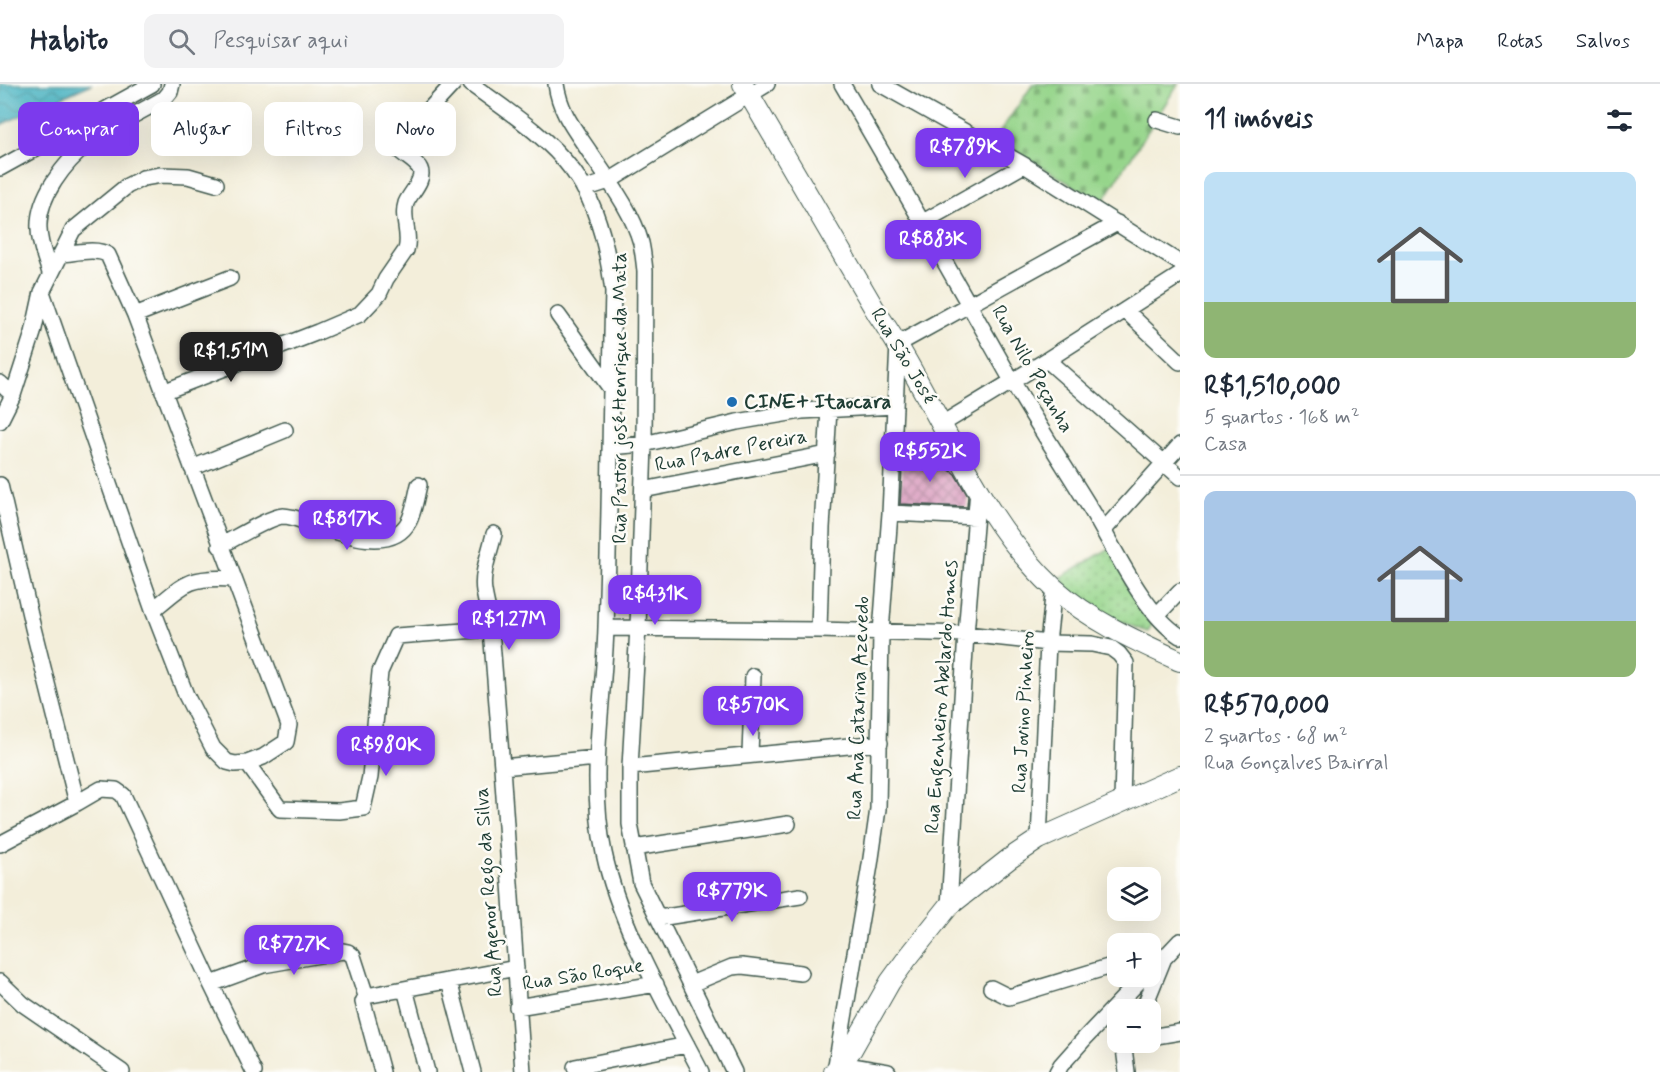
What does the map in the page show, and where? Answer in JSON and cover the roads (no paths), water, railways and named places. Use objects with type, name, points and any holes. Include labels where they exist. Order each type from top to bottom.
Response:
[{"type":"main road","name":"Rua São José","points":[[746,89],[877,313],[898,344],[978,490],[1017,546],[1054,587],[1088,614],[1145,646],[1180,661]]},
{"type":"main road","points":[[836,1070],[852,1049],[895,975],[949,906],[1009,859],[1040,839],[1122,800],[1180,776]]},
{"type":"street","points":[[0,168],[125,101],[152,84]]},
{"type":"street","points":[[50,273],[38,227],[40,213],[57,178],[89,142],[165,98],[172,84]]},
{"type":"street","points":[[163,392],[318,332],[360,314],[371,304],[406,250],[408,243],[406,204],[420,179],[419,167],[399,150],[400,141],[453,84]]},
{"type":"street","points":[[471,84],[535,132],[573,171],[584,189],[607,250],[613,292],[606,628],[597,758],[599,825],[611,881],[630,928],[701,1072]]},
{"type":"street","name":"Rua Pastor josé Henrique da Mata","points":[[556,84],[559,102],[567,119],[609,181],[632,221],[641,244],[645,271],[643,490],[630,767],[630,824],[634,848],[641,883],[734,1072]]},
{"type":"street","points":[[584,189],[609,181],[746,89],[767,84]]},
{"type":"street","name":"Rua Nilo Peçanha","points":[[842,84],[1012,380],[1131,577],[1157,615],[1169,629],[1180,636]]},
{"type":"street","points":[[880,84],[1023,165],[1180,263]]},
{"type":"street","points":[[1157,120],[1180,127]]},
{"type":"street","points":[[923,222],[1023,165]]},
{"type":"street","points":[[0,421],[13,395],[33,333],[42,292],[73,230],[126,186],[143,178],[161,175],[188,176],[216,184]]},
{"type":"street","points":[[898,344],[1118,223]]},
{"type":"street","points":[[42,292],[153,610],[186,695],[213,748],[227,762],[247,763],[263,757],[286,742],[289,725],[135,315],[108,255],[103,252],[62,254]]},
{"type":"street","points":[[942,424],[1047,360],[1180,274]]},
{"type":"street","points":[[135,315],[230,278]]},
{"type":"street","points":[[1125,310],[1180,362]]},
{"type":"street","points":[[558,315],[611,389]]},
{"type":"street","name":"Rua Ana Catarina Azevedo","points":[[836,1070],[878,809],[881,632],[890,513],[898,344]]},
{"type":"street","points":[[1047,360],[1180,477]]},
{"type":"street","points":[[0,383],[13,395]]},
{"type":"street","points":[[610,447],[644,444],[737,422],[802,411],[895,406]]},
{"type":"street","points":[[819,630],[829,409]]},
{"type":"street","points":[[192,468],[285,430]]},
{"type":"street","points":[[1104,531],[1180,445]]},
{"type":"street","name":"Rua Padre Pereira","points":[[643,490],[827,454]]},
{"type":"street","points":[[0,485],[77,803]]},
{"type":"street","points":[[220,546],[283,516],[336,532],[386,539],[396,535],[409,520],[419,485]]},
{"type":"street","name":"Rua Engenheiro Abelardo Homes","points":[[949,906],[966,634],[978,490]]},
{"type":"street","points":[[890,513],[976,517]]},
{"type":"street","points":[[494,534],[484,577],[484,591],[491,629],[502,767]]},
{"type":"street","points":[[153,610],[194,580],[208,577],[233,579]]},
{"type":"street","name":"Rua Jovino Pinheiro","points":[[1040,839],[1048,643],[1054,587]]},
{"type":"street","points":[[1157,615],[1180,591]]},
{"type":"street","points":[[606,628],[966,634],[1048,643],[1092,644],[1111,648],[1126,663],[1122,800]]},
{"type":"street","points":[[247,763],[280,809],[339,812],[363,808],[370,777],[380,672],[396,636],[491,629]]},
{"type":"street","points":[[750,754],[753,676]]},
{"type":"street","points":[[630,767],[880,743]]},
{"type":"street","name":"Rua Agenor Rego da Silva","points":[[523,1072],[502,767],[597,758]]},
{"type":"street","points":[[0,844],[100,789],[116,790],[123,795],[254,1072]]},
{"type":"street","points":[[634,848],[788,824]]},
{"type":"street","points":[[658,918],[800,896]]},
{"type":"street","points":[[1161,954],[1177,944]]},
{"type":"street","points":[[211,984],[262,964],[348,952],[353,956],[366,996],[363,1002],[381,1072]]},
{"type":"street","points":[[691,984],[742,966],[801,973]]},
{"type":"street","points":[[991,988],[1009,997],[1107,967]]},
{"type":"street","points":[[366,996],[516,968]]},
{"type":"street","points":[[449,981],[473,1072]]},
{"type":"street","points":[[0,982],[23,1004],[122,1072]]},
{"type":"street","name":"Rua São Roque","points":[[517,1007],[656,984]]},
{"type":"street","points":[[1057,1072],[1085,1038],[1134,987]]},
{"type":"street","points":[[405,988],[427,1072]]},
{"type":"street","points":[[1161,1035],[1180,1032]]},
{"type":"street","points":[[575,1067],[687,1045]]},
{"type":"street","points":[[1125,1053],[1127,1072]]},
{"type":"street","points":[[836,1070],[888,1072]]},
{"type":"water","points":[[0,84],[92,84],[52,102],[18,102],[18,117],[0,125]]},
{"type":"place","name":"CINE+ Itaocara","points":[[732,402]]}]
